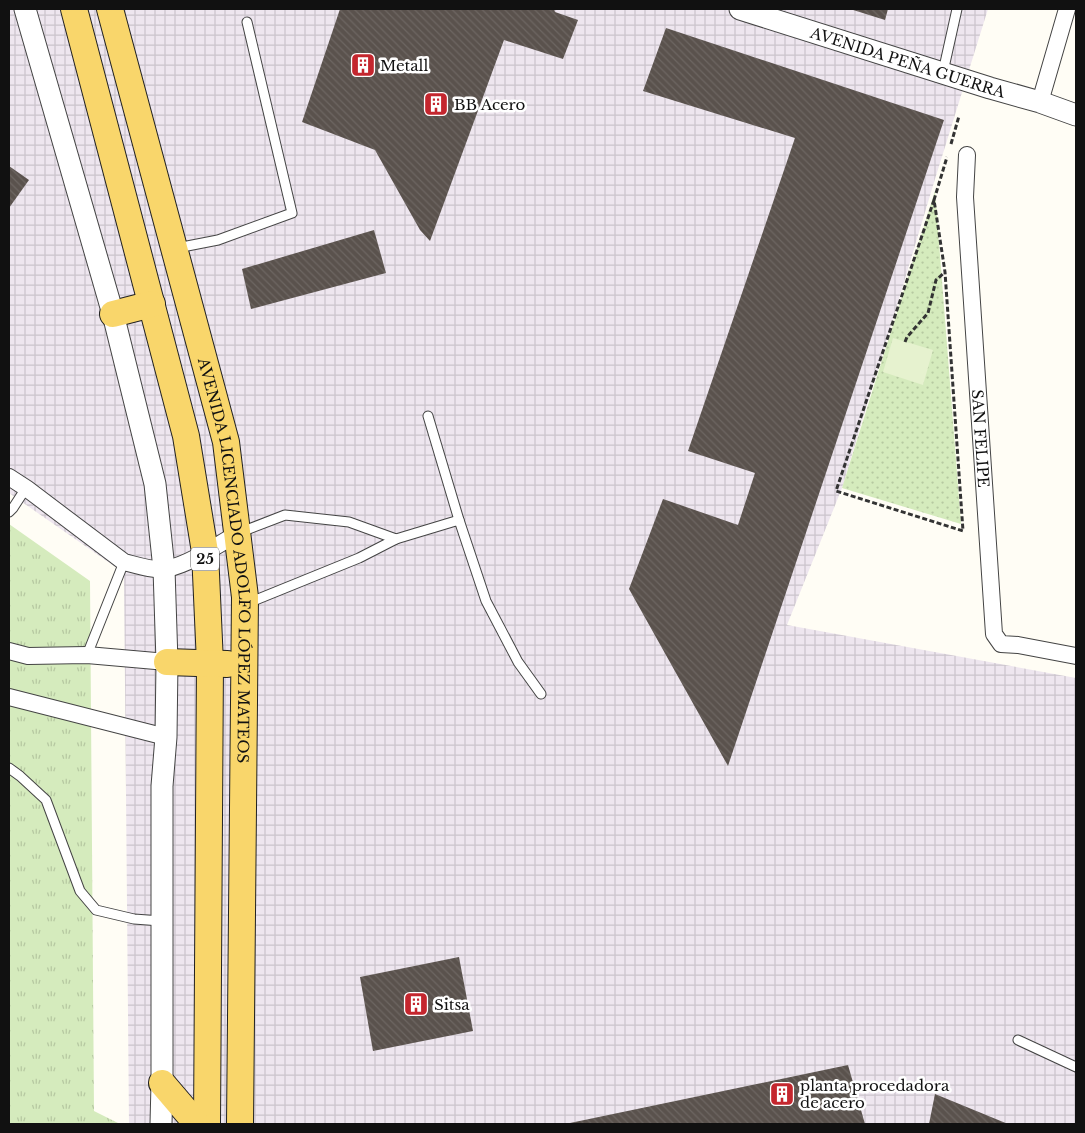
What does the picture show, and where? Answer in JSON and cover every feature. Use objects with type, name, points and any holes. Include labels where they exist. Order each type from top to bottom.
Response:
[{"type":"main road","name":"AVENIDA LICENCIADO ADOLFO LÓPEZ MATEOS","points":[[74,9],[186,436],[205,552],[210,663],[207,1124]]},
{"type":"main road","name":"AVENIDA LICENCIADO ADOLFO LÓPEZ MATEOS","points":[[110,9],[226,442],[238,533],[246,604],[240,1124]]},
{"type":"main road","points":[[113,314],[152,304]]},
{"type":"main road","points":[[167,662],[229,664],[234,669],[236,676],[236,717],[244,738]]},
{"type":"main road","points":[[162,1083],[196,1124]]},
{"type":"street","points":[[25,9],[113,314],[155,484],[164,570],[167,662],[166,737],[162,786],[161,1124]]},
{"type":"street","name":"AVENIDA PEÑA GUERRA","points":[[740,9],[1040,102],[1076,115]]},
{"type":"street","points":[[1040,102],[1067,9]]},
{"type":"street","name":"SAN FELIPE","points":[[967,155],[965,197],[994,634],[1001,644],[1018,645],[1076,656]]},
{"type":"street","points":[[9,477],[124,562],[144,567],[164,570],[181,564],[238,533]]},
{"type":"street","points":[[9,651],[28,656],[86,655],[167,662]]},
{"type":"street","points":[[9,697],[166,737]]},
{"type":"lane","points":[[943,72],[957,9]]},
{"type":"lane","points":[[174,249],[218,240],[292,213],[247,22]]},
{"type":"lane","points":[[428,416],[459,520],[486,601],[518,662],[541,694]]},
{"type":"lane","points":[[9,512],[26,488]]},
{"type":"lane","points":[[238,533],[284,515],[349,522],[396,539]]},
{"type":"lane","points":[[246,604],[359,558],[396,539],[459,520]]},
{"type":"lane","points":[[86,655],[124,562]]},
{"type":"lane","points":[[9,768],[46,800],[80,891],[96,910],[134,919],[162,921]]},
{"type":"lane","points":[[1018,1040],[1076,1068]]},
{"type":"path","points":[[951,144],[959,116]]},
{"type":"path","points":[[934,200],[945,272],[963,531],[836,491],[948,153]]},
{"type":"path","points":[[905,342],[928,313],[936,280],[945,272]]},
{"type":"shaded area","points":[[9,9],[988,9],[842,488],[787,625],[1076,678],[1076,1124],[129,1124],[124,573],[9,493]]},
{"type":"green space","points":[[935,191],[961,524],[842,488]]},
{"type":"green space","points":[[893,338],[933,350],[923,385],[883,372]]},
{"type":"green space","points":[[9,524],[90,581],[94,1111],[120,1124],[9,1124]]},
{"type":"building","name":"BB Acero","points":[[340,9],[554,9],[555,12],[578,20],[563,59],[504,40],[430,241],[420,230],[375,150],[302,122]]},
{"type":"building","points":[[850,9],[888,9],[885,20]]},
{"type":"building","points":[[666,28],[944,120],[728,766],[629,589],[663,499],[738,525],[755,473],[688,451],[795,138],[643,91]]},
{"type":"building","points":[[9,166],[29,180],[9,208]]},
{"type":"building","points":[[374,230],[386,273],[251,309],[242,269]]},
{"type":"building","name":"Sitsa","points":[[459,957],[473,1031],[373,1051],[360,977]]},
{"type":"building","name":"planta procedadora de acero","points":[[848,1065],[865,1124],[570,1124],[570,1123]]},
{"type":"building","points":[[935,1094],[1008,1124],[929,1124]]},
{"type":"place","name":"Metall","points":[[363,65]]},
{"type":"place","name":"BB Acero","points":[[436,104]]},
{"type":"place","name":"Sitsa","points":[[416,1004]]},
{"type":"place","name":"planta procedadora de acero","points":[[782,1094]]}]
